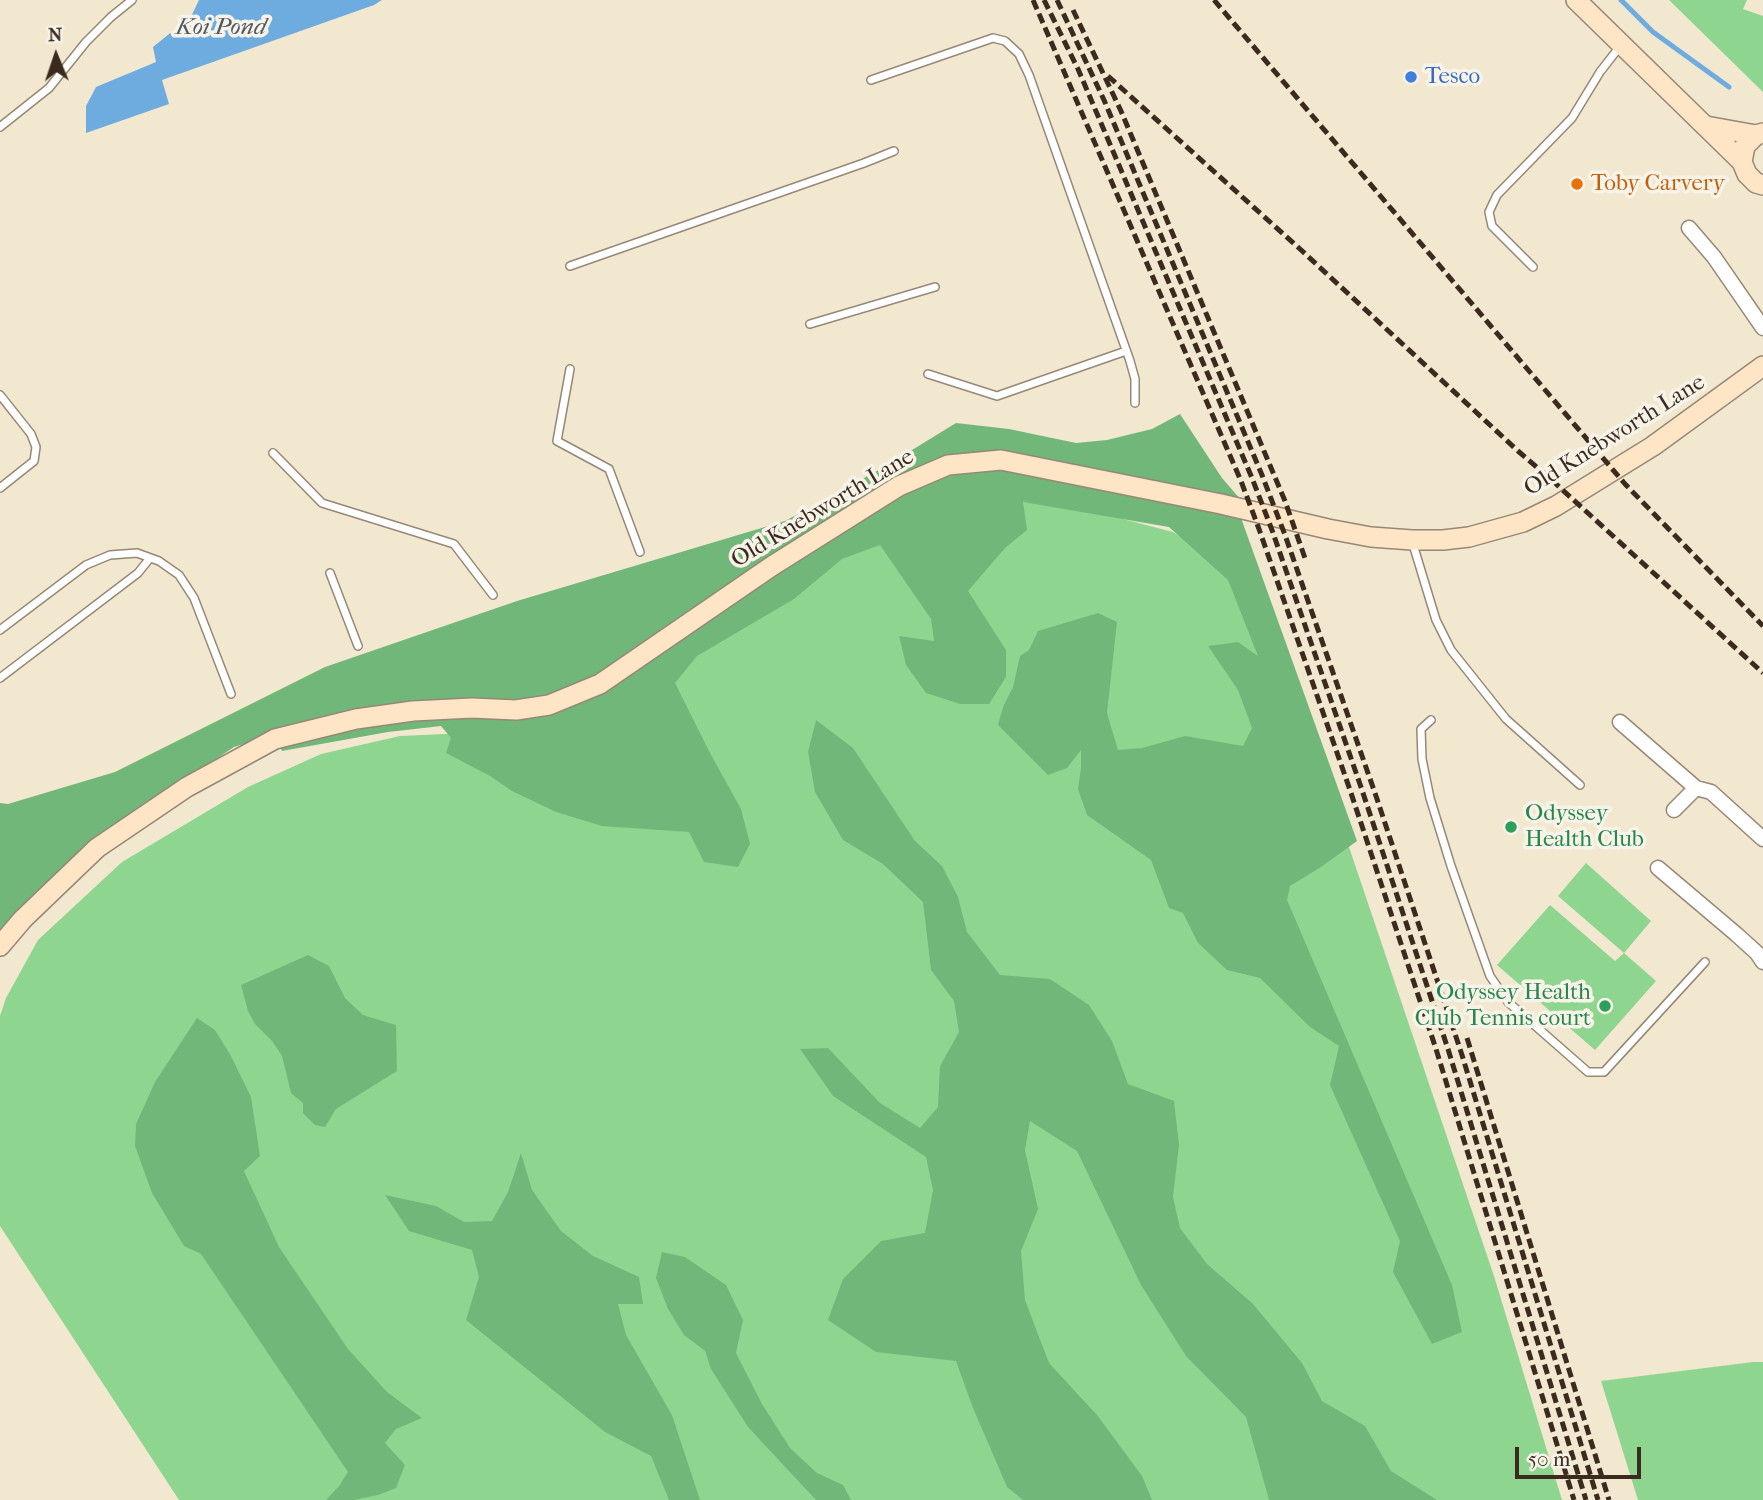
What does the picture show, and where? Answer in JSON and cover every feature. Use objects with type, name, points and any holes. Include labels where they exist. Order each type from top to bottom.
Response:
[{"type":"street","points":[[1576,0],[1742,162],[1747,174],[1756,183],[1763,185]]},
{"type":"street","points":[[1706,126],[1759,134]]},
{"type":"street","points":[[1742,162],[1745,146],[1759,134]]},
{"type":"street","points":[[1689,228],[1714,257],[1763,328]]},
{"type":"street","name":"Old Knebworth Lane","points":[[0,946],[23,919],[97,848],[187,787],[275,739],[356,719],[413,711],[472,708],[516,710],[559,701],[600,684],[772,566],[899,486],[948,465],[1001,460],[1371,537],[1443,540],[1468,537],[1523,522],[1556,506],[1653,446],[1763,366]]},
{"type":"street","points":[[1620,722],[1696,788],[1711,792],[1763,839]]},
{"type":"street","points":[[1674,810],[1696,788]]},
{"type":"street","points":[[1658,868],[1736,934],[1763,962]]},
{"type":"lane","points":[[0,127],[49,88],[86,42],[132,0]]},
{"type":"lane","points":[[871,80],[993,38],[1005,41],[1020,54],[1126,351],[1135,379],[1135,402]]},
{"type":"lane","points":[[1533,267],[1492,226],[1489,212],[1497,195],[1572,118],[1600,72],[1622,45]]},
{"type":"lane","points":[[570,266],[894,151]]},
{"type":"lane","points":[[810,324],[934,287]]},
{"type":"lane","points":[[928,374],[997,396],[1126,351]]},
{"type":"lane","points":[[570,369],[557,441],[609,469],[640,552]]},
{"type":"lane","points":[[0,395],[31,434],[36,446],[34,461],[0,488]]},
{"type":"lane","points":[[273,453],[322,503],[454,544],[494,596]]},
{"type":"lane","points":[[1412,540],[1436,620],[1451,650],[1506,719],[1580,785]]},
{"type":"lane","points":[[0,629],[86,565],[110,555],[136,553],[159,561],[179,575],[194,597],[231,694]]},
{"type":"lane","points":[[0,678],[138,573],[150,558]]},
{"type":"lane","points":[[330,573],[358,646]]},
{"type":"lane","points":[[1431,720],[1421,729],[1422,759],[1430,798],[1490,976],[1508,1002],[1588,1072],[1604,1072],[1705,962]]},
{"type":"green space","points":[[1669,0],[1747,0],[1743,9],[1763,16],[1763,92]]},
{"type":"green space","points":[[1180,414],[1222,478],[1241,500],[952,455],[855,502],[597,676],[555,694],[518,701],[325,719],[234,747],[123,821],[44,886],[0,930],[0,803],[8,804],[115,772],[325,667],[517,601],[785,521],[886,466],[956,423],[1009,429],[1076,443],[1107,440],[1152,429]]},
{"type":"green space","points":[[1001,468],[1241,518],[1357,841],[1290,886],[1287,900],[1452,1285],[1462,1332],[1432,1344],[1393,1272],[1400,1241],[1330,1085],[1339,1046],[1310,1027],[1260,978],[1227,970],[1198,943],[1183,913],[1169,908],[1151,860],[1087,815],[1078,789],[1081,750],[1067,768],[1048,775],[998,725],[1013,687],[1020,656],[1029,650],[1038,631],[1098,613],[1117,622],[1107,713],[1118,750],[1142,748],[1185,736],[1243,746],[1252,728],[1238,690],[1208,646],[1238,642],[1258,656],[1228,580],[1169,527],[1023,502],[1027,530],[1005,548],[968,591],[1006,650],[1006,677],[989,704],[960,704],[926,693],[906,665],[899,636],[934,641],[931,619],[880,545],[842,559],[794,599],[697,656],[675,683],[741,809],[750,844],[738,867],[704,862],[689,832],[602,826],[556,812],[512,791],[446,753],[451,738],[441,726],[388,732],[282,751],[280,746],[393,722],[440,718],[513,718],[546,713],[907,490],[952,471]]},
{"type":"green space","points":[[915,497],[1065,504],[1173,532],[1221,562],[1275,628],[1494,1276],[1562,1500],[179,1500],[0,1226],[0,1016],[6,998],[38,940],[122,862],[248,787],[321,754],[400,736],[491,732]]},
{"type":"green space","points":[[816,720],[853,748],[915,841],[942,866],[958,897],[967,932],[1000,975],[1050,979],[1089,1005],[1112,1041],[1128,1084],[1174,1101],[1179,1145],[1173,1197],[1180,1228],[1207,1264],[1253,1304],[1302,1363],[1322,1401],[1365,1426],[1391,1471],[1437,1500],[1269,1500],[1246,1417],[1186,1356],[1141,1285],[1077,1151],[1030,1121],[1025,1150],[1038,1209],[1021,1251],[1025,1300],[1049,1363],[1097,1415],[1142,1476],[1152,1500],[1023,1500],[1007,1487],[956,1361],[876,1352],[828,1320],[843,1279],[881,1241],[925,1233],[933,1190],[926,1157],[833,1096],[800,1049],[828,1048],[880,1103],[920,1128],[938,1107],[940,1066],[959,1032],[954,1001],[931,970],[923,902],[883,864],[843,840],[815,792],[808,752]]},
{"type":"green space","name":"Odyssey Health Club Tennis court","points":[[1586,863],[1651,921],[1624,953],[1558,896]]},
{"type":"green space","points":[[1550,905],[1615,961],[1624,953],[1656,981],[1595,1050],[1497,965]]},
{"type":"green space","points":[[308,955],[329,966],[345,998],[363,1015],[396,1025],[397,1071],[336,1109],[325,1127],[315,1125],[303,1113],[303,1103],[291,1093],[282,1056],[255,1024],[248,1011],[241,985]]},
{"type":"green space","points":[[197,1018],[215,1030],[251,1097],[260,1156],[244,1171],[279,1247],[348,1349],[387,1392],[422,1418],[396,1429],[385,1443],[405,1465],[396,1488],[354,1500],[326,1500],[348,1472],[201,1254],[184,1246],[152,1193],[135,1146],[136,1124],[155,1082]]},
{"type":"green space","points":[[521,1153],[532,1190],[561,1231],[593,1256],[639,1277],[643,1304],[618,1304],[626,1335],[672,1415],[700,1500],[669,1500],[651,1456],[605,1432],[466,1320],[479,1277],[472,1250],[409,1231],[385,1195],[436,1206],[464,1222],[492,1221],[508,1192]]},
{"type":"green space","points":[[662,1252],[685,1257],[726,1285],[743,1320],[736,1353],[762,1404],[790,1448],[817,1473],[843,1485],[851,1500],[816,1500],[748,1427],[711,1369],[705,1351],[684,1335],[668,1309],[656,1278]]},
{"type":"green space","points":[[1763,1362],[1763,1500],[1638,1500],[1601,1381]]},
{"type":"water","name":"Koi Pond","points":[[199,0],[382,0],[162,80],[169,104],[86,133],[86,106],[96,87],[156,62],[153,47],[189,21]]},
{"type":"waterway","points":[[1621,0],[1653,32],[1729,87]]},
{"type":"railway","points":[[1033,0],[1241,481],[1259,529],[1436,1049],[1574,1500]]},
{"type":"railway","points":[[1044,0],[1078,69],[1272,530],[1448,1049],[1586,1500]]},
{"type":"railway","points":[[1057,0],[1104,100],[1285,535],[1462,1055],[1598,1500]]},
{"type":"railway","points":[[1214,0],[1625,484],[1763,626]]},
{"type":"railway","points":[[1073,10],[1121,111],[1285,501],[1306,561]]},
{"type":"railway","points":[[1108,76],[1763,673]]},
{"type":"railway","points":[[1467,1038],[1609,1500]]},
{"type":"place","name":"Tesco","points":[[1411,77]]},
{"type":"place","name":"Toby Carvery","points":[[1577,184]]},
{"type":"place","name":"Odyssey Health Club","points":[[1511,827]]},
{"type":"place","name":"Odyssey Health Club Tennis court","points":[[1605,1006]]}]
